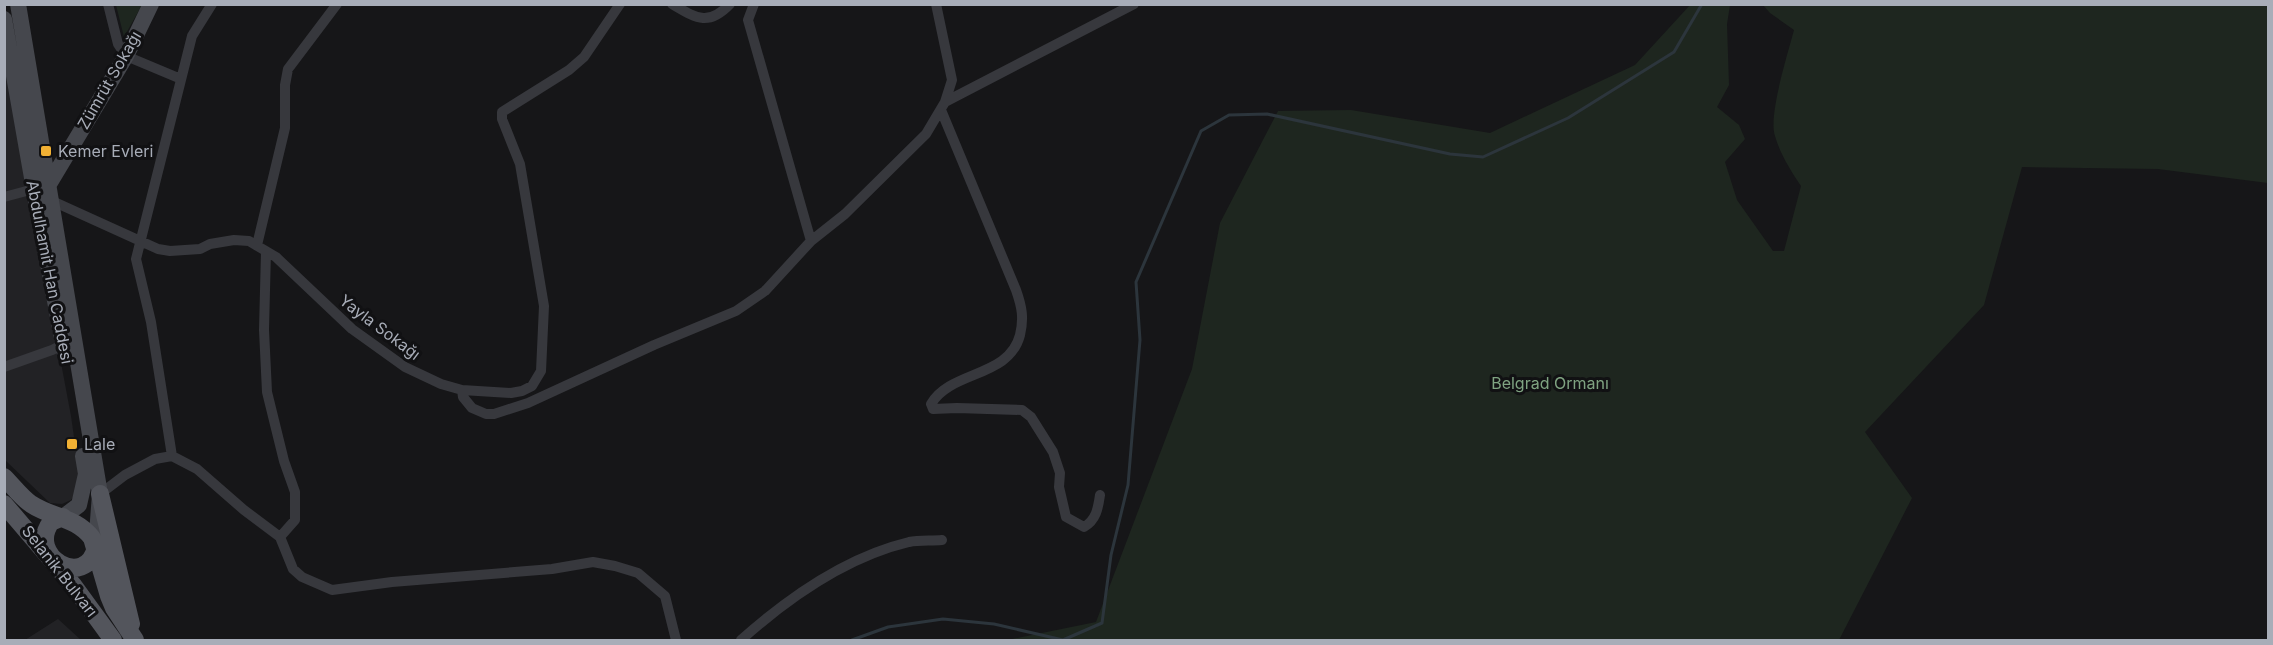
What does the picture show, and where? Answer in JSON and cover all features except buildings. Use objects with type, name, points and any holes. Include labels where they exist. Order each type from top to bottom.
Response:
[{"type":"main road","points":[[18,4],[44,192],[100,494],[135,640]]},
{"type":"main road","name":"Zümrüt Sokağı","points":[[44,192],[126,56],[151,4]]},
{"type":"main road","name":"Abdulhamit Han Caddesi","points":[[4,19],[44,192],[64,344],[86,474],[79,505],[63,517]]},
{"type":"main road","name":"Selanik Bulvarı","points":[[4,477],[30,503],[49,514],[63,517]]},
{"type":"main road","points":[[100,494],[96,547],[91,560],[81,567],[64,566],[53,560],[46,545],[46,533],[51,522],[63,517],[77,523],[87,531],[93,538],[96,547],[112,602],[135,640]]},
{"type":"main road","name":"Selanik Bulvarı","points":[[4,504],[53,560],[113,640]]},
{"type":"street","points":[[108,4],[118,44],[126,56],[181,79]]},
{"type":"street","points":[[172,456],[151,322],[137,268],[137,254],[192,36],[212,4]]},
{"type":"street","points":[[280,537],[295,520],[295,492],[284,461],[267,392],[261,248],[285,128],[285,85],[288,69],[338,4]]},
{"type":"street","name":"Yayla Sokağı","points":[[261,248],[276,257],[352,329],[388,356],[422,376],[462,390],[511,393],[532,386],[541,371],[544,306],[520,164],[502,119],[502,112],[569,70],[584,57],[620,4]]},
{"type":"street","points":[[672,4],[696,18],[703,19],[721,14],[730,4]]},
{"type":"street","points":[[754,4],[748,20],[750,30],[811,240]]},
{"type":"street","points":[[462,390],[466,403],[478,412],[486,414],[494,414],[528,403],[745,306],[765,291],[811,240],[845,214],[926,134],[943,106],[952,80],[936,4]]},
{"type":"street","points":[[943,106],[1134,4]]},
{"type":"street","points":[[943,106],[1016,290],[1023,310],[1023,322],[1012,354],[993,367],[943,390],[931,404],[933,409],[1022,410],[1031,417],[1053,452],[1060,473],[1059,487],[1066,517],[1084,527],[1092,522],[1098,509],[1100,495]]},
{"type":"street","points":[[4,196],[44,192],[141,243],[170,251],[201,249],[210,244],[234,240],[249,241],[261,248]]},
{"type":"street","points":[[4,367],[64,344]]},
{"type":"street","points":[[100,494],[125,475],[155,459],[172,456],[197,469],[244,510],[280,537],[293,569],[302,577],[332,590],[392,582],[552,569],[593,562],[615,566],[638,573],[665,596],[676,640]]},
{"type":"street","points":[[741,640],[799,593],[836,572],[888,549],[911,542],[942,540]]},
{"type":"shaded area","points":[[4,60],[71,416],[81,486],[71,500],[62,504],[50,503],[5,460]]},
{"type":"shaded area","points":[[58,619],[81,640],[25,640]]},
{"type":"green space","name":"Belgrad Ormanı","points":[[1691,4],[1730,5],[1727,24],[1729,85],[1717,107],[1739,125],[1745,139],[1725,162],[1737,200],[1773,251],[1784,251],[1801,186],[1780,149],[1774,127],[1780,84],[1794,30],[1770,13],[1763,5],[2268,5],[2268,183],[2158,169],[2022,167],[1984,305],[1865,432],[1912,498],[1839,640],[1007,640],[1096,622],[1192,369],[1220,223],[1278,111],[1351,110],[1490,133],[1635,65]]},
{"type":"green space","points":[[116,5],[142,5],[124,37]]},
{"type":"waterway","points":[[852,640],[888,627],[943,619],[994,624],[1063,640],[1102,623],[1111,555],[1128,485],[1140,340],[1136,282],[1201,131],[1229,115],[1267,114],[1450,154],[1483,157],[1568,118],[1674,52],[1702,4]]},
{"type":"place","name":"Kemer Evleri","points":[[46,151]]},
{"type":"place","name":"Lale","points":[[72,444]]}]
